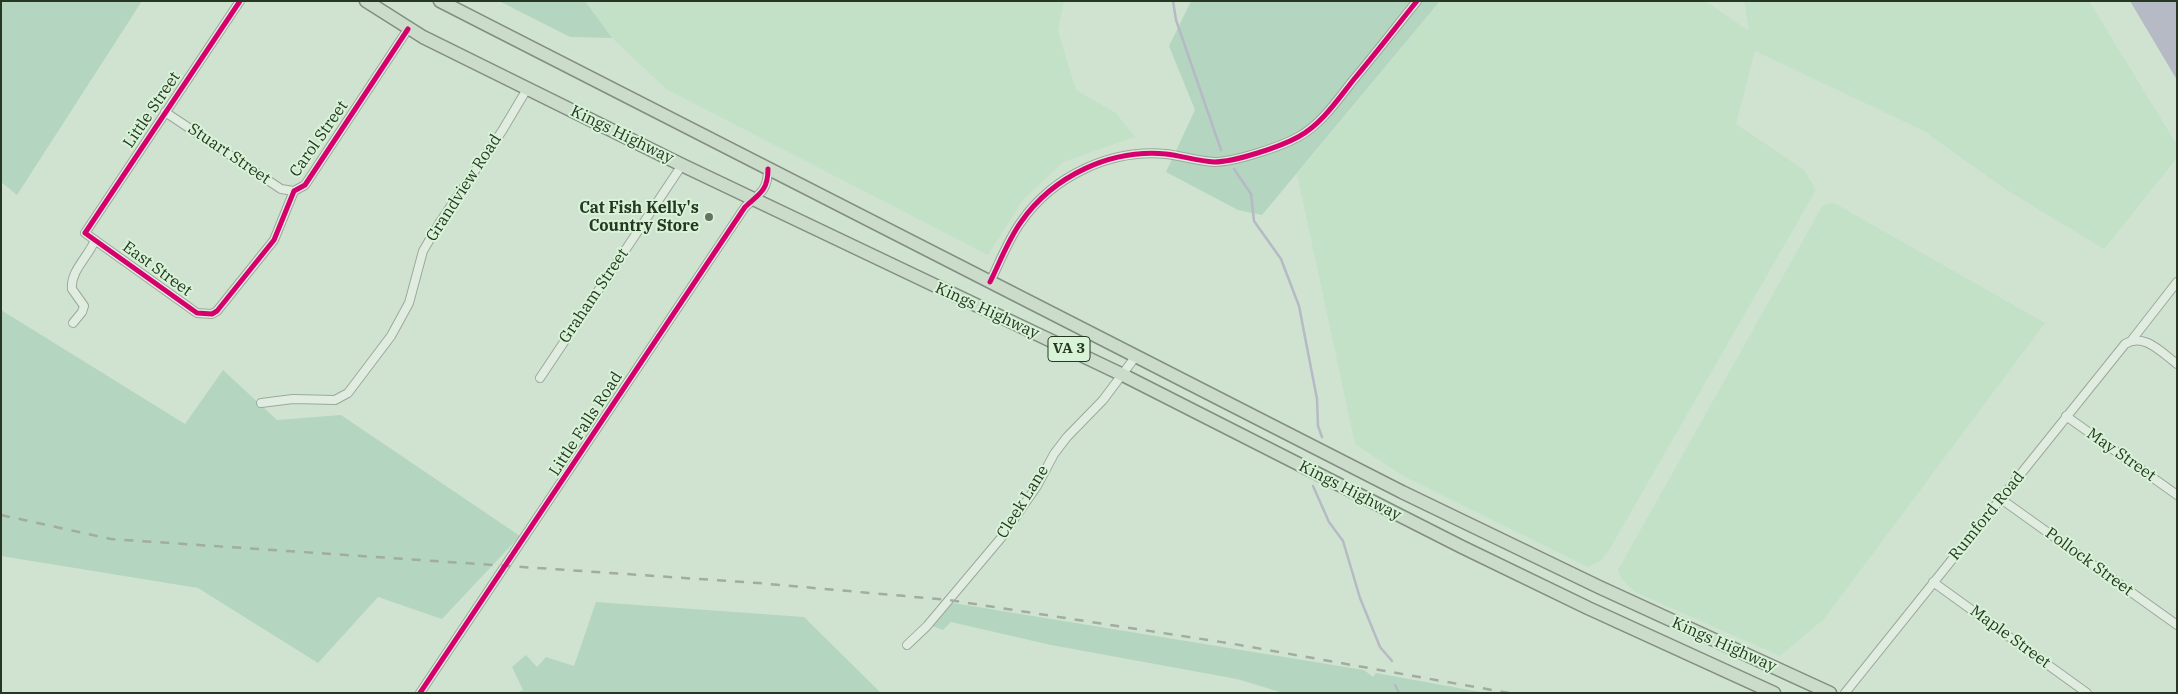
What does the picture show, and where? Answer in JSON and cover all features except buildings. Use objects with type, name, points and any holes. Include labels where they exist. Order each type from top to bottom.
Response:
[{"type":"highway","name":"Kings Highway","points":[[366,1],[408,29],[753,200],[1123,376],[1462,547],[1588,608],[1774,693]]},
{"type":"highway","name":"Kings Highway","points":[[440,1],[1402,492],[1599,588],[1830,693]]},
{"type":"highway","points":[[1588,608],[1599,588]]},
{"type":"street","name":"Little Street","points":[[85,233],[240,1]]},
{"type":"street","points":[[990,282],[1012,237],[1028,212],[1053,188],[1082,170],[1114,158],[1135,155],[1166,154],[1207,161],[1227,160],[1287,143],[1308,131],[1326,114],[1417,1]]},
{"type":"street","name":"Carol Street","points":[[217,311],[274,240],[294,191],[305,185],[408,29]]},
{"type":"street","name":"Grandview Road","points":[[261,403],[292,399],[335,400],[348,393],[391,336],[409,304],[419,263],[427,244],[527,88]]},
{"type":"street","name":"Stuart Street","points":[[165,112],[281,189],[294,191]]},
{"type":"street","name":"Graham Street","points":[[540,378],[682,165]]},
{"type":"street","name":"Little Falls Road","points":[[420,693],[723,239],[745,207],[758,196],[766,184],[768,169]]},
{"type":"street","name":"East Street","points":[[85,233],[197,314],[212,314],[217,311]]},
{"type":"street","points":[[73,322],[82,312],[84,306],[72,289],[73,278],[95,240]]},
{"type":"street","name":"Rumford Road","points":[[1845,693],[2123,346],[2133,340],[2177,282]]},
{"type":"street","points":[[2133,340],[2147,342],[2177,364]]},
{"type":"street","name":"Cleek Lane","points":[[907,646],[927,626],[1001,538],[1067,436],[1104,400],[1136,356]]},
{"type":"street","name":"May Street","points":[[2066,416],[2177,495]]},
{"type":"street","name":"Pollock Street","points":[[2001,499],[2177,625]]},
{"type":"street","name":"Maple Street","points":[[1933,582],[2087,693]]},
{"type":"green space","points":[[1,1],[142,1],[17,195],[1,182]]},
{"type":"green space","points":[[499,1],[585,1],[612,38],[570,37]]},
{"type":"green space","points":[[585,1],[1064,1],[1058,31],[1076,90],[1116,113],[1135,137],[1063,162],[1023,200],[988,255],[666,89],[612,38]]},
{"type":"green space","points":[[1191,1],[1440,1],[1262,215],[1238,210],[1166,172],[1195,110],[1169,46]]},
{"type":"green space","points":[[1440,1],[1705,1],[1749,31],[1744,1],[2089,1],[2177,145],[2177,158],[2104,249],[2005,189],[1924,131],[1755,51],[1736,124],[1804,170],[1816,190],[1608,552],[1600,561],[1588,567],[1403,476],[1355,444],[1297,174]]},
{"type":"green space","points":[[1834,203],[2045,323],[1824,619],[1780,656],[1635,592],[1622,580],[1618,570],[1823,205]]},
{"type":"green space","points":[[1,310],[185,424],[223,370],[277,420],[341,415],[520,536],[442,619],[378,597],[318,663],[198,588],[1,556]]},
{"type":"green space","points":[[596,602],[804,617],[881,693],[516,693],[523,690],[512,667],[526,655],[537,667],[546,657],[574,666]]},
{"type":"green space","points":[[953,603],[1364,670],[1373,677],[1376,673],[1486,693],[1283,693],[1237,679],[1051,645],[951,622],[943,630],[932,626]]},
{"type":"shaded area","points":[[2130,1],[2177,1],[2177,80]]},
{"type":"waterway","points":[[1173,1],[1176,20],[1221,150]]},
{"type":"waterway","points":[[1234,169],[1251,194],[1254,221],[1281,259],[1299,306],[1317,399],[1318,426],[1322,437]]},
{"type":"waterway","points":[[1313,486],[1329,522],[1343,541],[1360,598],[1380,647],[1392,661]]},
{"type":"waterway","points":[[1395,685],[1399,693]]},
{"type":"railway","points":[[1,515],[111,539],[758,583],[949,600],[1234,644],[1509,693]]},
{"type":"cycle path","points":[[240,1],[85,233],[197,313],[212,314],[217,311],[274,240],[294,191],[305,185],[408,29]]},
{"type":"cycle path","points":[[990,282],[1012,236],[1034,206],[1049,191],[1084,169],[1124,156],[1145,154],[1166,154],[1214,162],[1223,161],[1245,157],[1269,149],[1307,132],[1329,110],[1417,1]]},
{"type":"cycle path","points":[[420,693],[745,207],[762,191],[768,176],[768,169]]},
{"type":"place","name":"Cat Fish Kelly's Country Store","points":[[709,217]]}]
